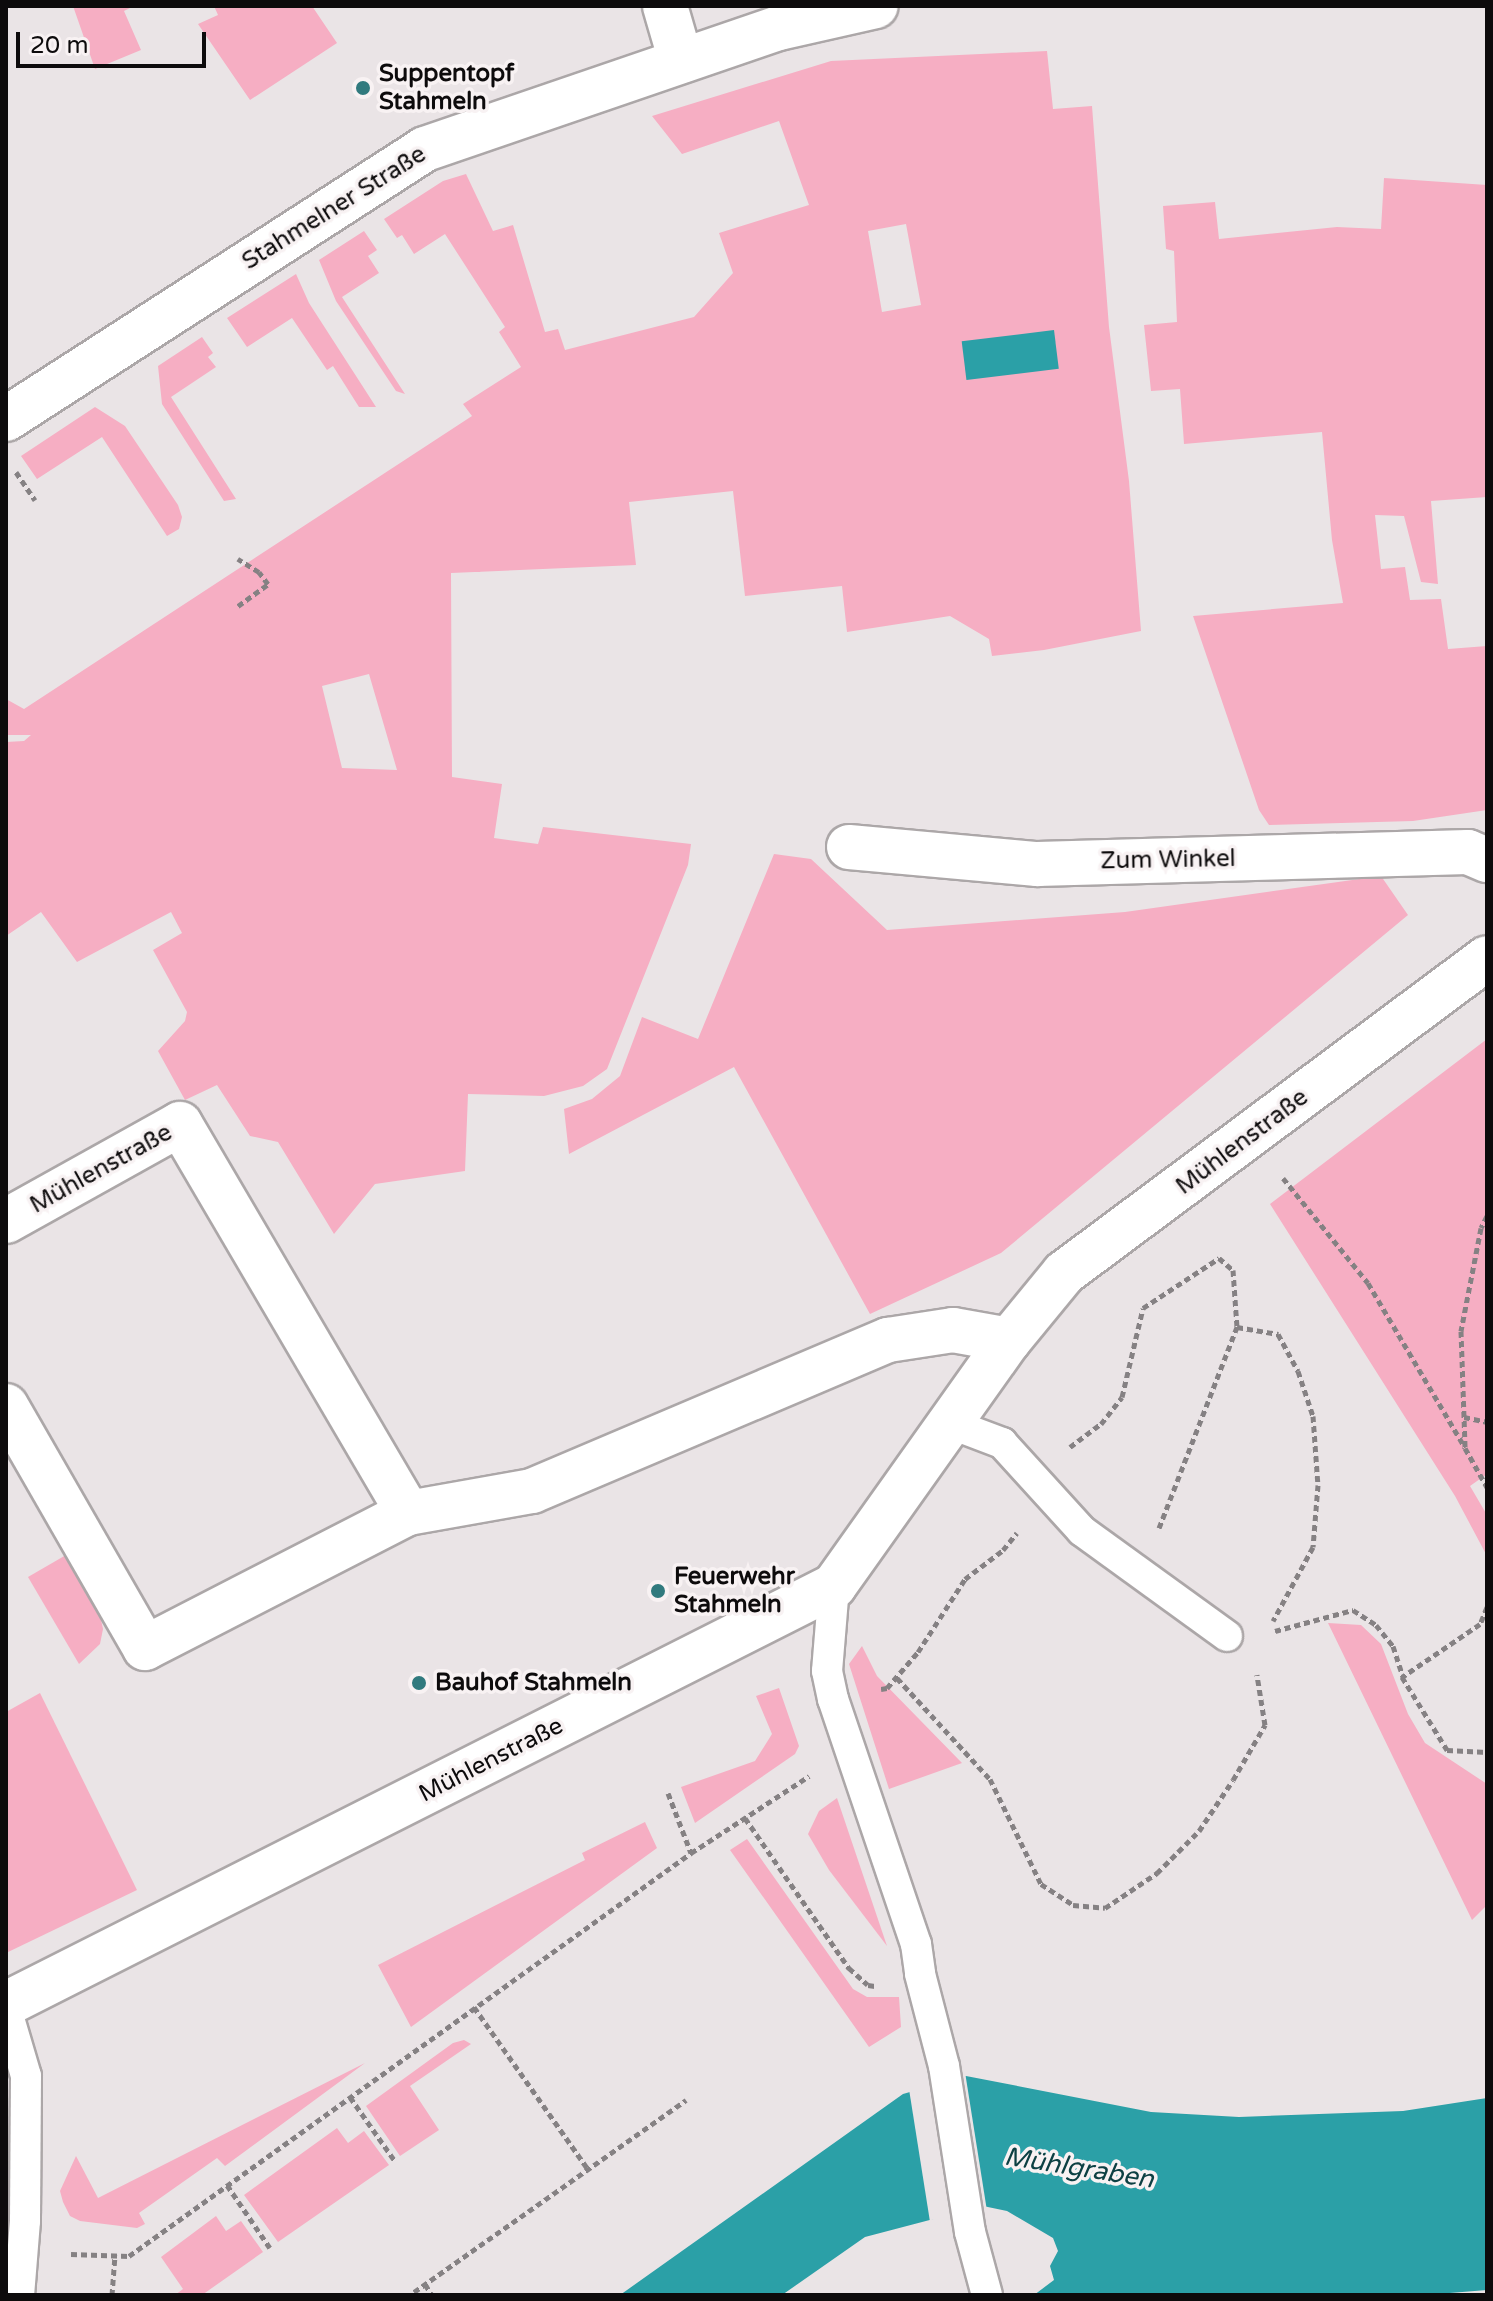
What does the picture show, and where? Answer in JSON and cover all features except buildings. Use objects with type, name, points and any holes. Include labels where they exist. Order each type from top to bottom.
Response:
[{"type":"street","points":[[665,6],[681,61]]},
{"type":"street","name":"Stahmelner Straße","points":[[6,419],[425,149],[779,28],[876,6]]},
{"type":"street","name":"Zum Winkel","points":[[849,847],[1037,864],[1468,852],[1487,860]]},
{"type":"street","name":"Mühlenstraße","points":[[6,2006],[834,1586],[1009,1340],[1064,1273],[1487,958]]},
{"type":"street","name":"Mühlenstraße","points":[[6,1221],[180,1124],[408,1513]]},
{"type":"street","points":[[6,1406],[145,1648],[408,1513],[532,1491],[612,1461],[888,1340],[953,1330],[1009,1340]]},
{"type":"lane","points":[[949,1423],[1002,1443],[1082,1531],[1227,1636]]},
{"type":"lane","points":[[834,1586],[826,1662],[833,1699],[916,1944],[920,1974],[944,2066],[970,2232],[987,2295]]},
{"type":"lane","points":[[6,2006],[26,2076],[19,2295]]},
{"type":"path","points":[[13,468],[35,500]]},
{"type":"path","points":[[238,559],[259,572],[268,584],[238,606]]},
{"type":"path","points":[[1281,1174],[1368,1283],[1487,1486]]},
{"type":"path","points":[[1465,1448],[1461,1331],[1481,1228],[1487,1216]]},
{"type":"path","points":[[1130,1566],[1156,1536],[1237,1327],[1278,1334],[1298,1371],[1313,1416],[1318,1485],[1313,1547],[1265,1635],[1353,1610],[1376,1625],[1393,1646],[1403,1677],[1447,1750],[1487,1752]]},
{"type":"path","points":[[1464,1417],[1487,1422]]},
{"type":"path","points":[[1403,1677],[1480,1624],[1487,1607]]},
{"type":"path","points":[[897,1678],[990,1779],[1041,1884],[1073,1905],[1105,1908],[1157,1873],[1199,1831],[1233,1780],[1265,1725],[1264,1698],[1256,1669]]},
{"type":"path","points":[[22,2252],[129,2256],[691,1853],[850,1749]]},
{"type":"path","points":[[668,1793],[691,1853]]},
{"type":"path","points":[[745,1818],[849,1968],[868,1985],[886,1988]]},
{"type":"path","points":[[474,2007],[588,2169]]},
{"type":"path","points":[[350,2097],[395,2161]]},
{"type":"path","points":[[414,2292],[686,2100]]},
{"type":"path","points":[[227,2185],[270,2248]]},
{"type":"path","points":[[112,2295],[115,2255]]},
{"type":"path","points":[[425,2284],[432,2295]]},
{"type":"shaded area","points":[[73,6],[134,6],[124,11],[141,50],[95,69]]},
{"type":"shaded area","points":[[214,6],[312,6],[337,43],[250,100],[198,24],[218,15]]},
{"type":"shaded area","points":[[1047,51],[1053,109],[1092,106],[1109,327],[1129,481],[1141,631],[1044,650],[992,656],[989,639],[950,616],[847,632],[842,586],[745,596],[733,491],[629,502],[636,565],[451,573],[452,777],[502,784],[494,838],[538,844],[543,827],[691,844],[688,865],[607,1069],[583,1086],[544,1096],[468,1094],[465,1171],[375,1184],[334,1234],[278,1142],[250,1136],[217,1085],[185,1100],[158,1051],[185,1021],[187,1012],[153,950],[182,933],[171,912],[77,962],[41,912],[6,936],[6,742],[24,741],[31,735],[6,735],[6,699],[24,709],[472,416],[463,404],[521,367],[499,332],[505,327],[445,234],[414,254],[402,235],[397,238],[384,219],[443,181],[466,174],[493,231],[513,225],[545,332],[558,329],[565,350],[694,317],[733,273],[719,233],[809,205],[779,121],[682,154],[652,116],[831,61]],"holes":[[[906,224],[921,305],[882,312],[868,231]],[[369,674],[397,770],[342,768],[322,686]]]},
{"type":"shaded area","points":[[1384,178],[1487,185],[1487,497],[1431,501],[1438,584],[1421,582],[1404,516],[1375,515],[1381,569],[1405,567],[1410,600],[1441,599],[1448,649],[1487,646],[1487,810],[1413,821],[1269,825],[1259,810],[1193,616],[1343,603],[1332,540],[1322,432],[1184,444],[1180,389],[1151,391],[1144,325],[1177,322],[1174,251],[1166,249],[1163,206],[1215,202],[1219,239],[1337,227],[1381,229]]},
{"type":"shaded area","points":[[364,231],[377,250],[368,256],[379,273],[342,297],[405,394],[396,391],[336,301],[319,260]]},
{"type":"shaded area","points":[[296,274],[309,303],[376,407],[359,407],[333,366],[327,370],[292,318],[247,347],[227,318]]},
{"type":"shaded area","points":[[202,337],[213,353],[208,357],[216,367],[171,397],[236,499],[224,501],[162,404],[158,366]]},
{"type":"shaded area","points":[[95,407],[125,426],[178,505],[182,517],[179,529],[167,536],[102,437],[37,479],[21,456]]},
{"type":"shaded area","points":[[774,854],[811,859],[887,930],[1125,912],[1381,876],[1408,915],[1001,1253],[870,1314],[734,1067],[569,1154],[564,1109],[592,1099],[620,1076],[642,1017],[698,1039]]},
{"type":"shaded area","points":[[1487,1039],[1487,1474],[1470,1486],[1487,1515],[1487,1556],[1455,1496],[1270,1204]]},
{"type":"shaded area","points":[[66,1555],[100,1615],[103,1629],[100,1644],[79,1664],[28,1577]]},
{"type":"shaded area","points":[[1328,1623],[1361,1625],[1381,1644],[1408,1714],[1425,1743],[1487,1784],[1487,1905],[1472,1920]]},
{"type":"shaded area","points":[[862,1646],[877,1676],[962,1763],[889,1789],[849,1664]]},
{"type":"shaded area","points":[[779,1688],[799,1746],[795,1754],[695,1823],[681,1787],[755,1761],[772,1734],[756,1696]]},
{"type":"shaded area","points":[[40,1693],[137,1890],[6,1953],[6,1712]]},
{"type":"shaded area","points":[[837,1798],[887,1946],[829,1870],[808,1834],[819,1811]]},
{"type":"shaded area","points":[[645,1822],[657,1848],[411,2027],[378,1965],[585,1860],[582,1853]]},
{"type":"shaded area","points":[[747,1839],[853,1989],[867,1997],[899,1997],[901,2027],[869,2047],[730,1850]]},
{"type":"shaded area","points":[[464,2040],[471,2044],[410,2086],[439,2130],[400,2156],[366,2106],[453,2043]]},
{"type":"shaded area","points":[[365,2063],[225,2166],[217,2158],[139,2213],[145,2224],[137,2228],[80,2221],[70,2216],[63,2202],[60,2191],[76,2156],[98,2198]]},
{"type":"shaded area","points":[[337,2128],[348,2143],[364,2131],[389,2165],[278,2242],[244,2195]]},
{"type":"shaded area","points":[[216,2216],[226,2231],[241,2221],[263,2252],[202,2295],[175,2295],[183,2289],[161,2257]]},
{"type":"water","points":[[1054,330],[1059,369],[966,380],[962,341]]},
{"type":"water","name":"Mühlgraben","points":[[966,2076],[1151,2112],[1239,2117],[1403,2111],[1487,2098],[1487,2290],[1425,2295],[1034,2295],[1054,2280],[1050,2266],[1058,2251],[1053,2238],[1007,2211],[983,2206],[865,2237],[782,2295],[620,2295],[903,2094]]},
{"type":"pier","points":[[965,2072],[987,2211],[930,2220],[908,2081]]},
{"type":"place","name":"Suppentopf Stahmeln","points":[[363,88]]},
{"type":"place","name":"Feuerwehr Stahmeln","points":[[658,1591]]},
{"type":"place","name":"Bauhof Stahmeln","points":[[419,1683]]}]
